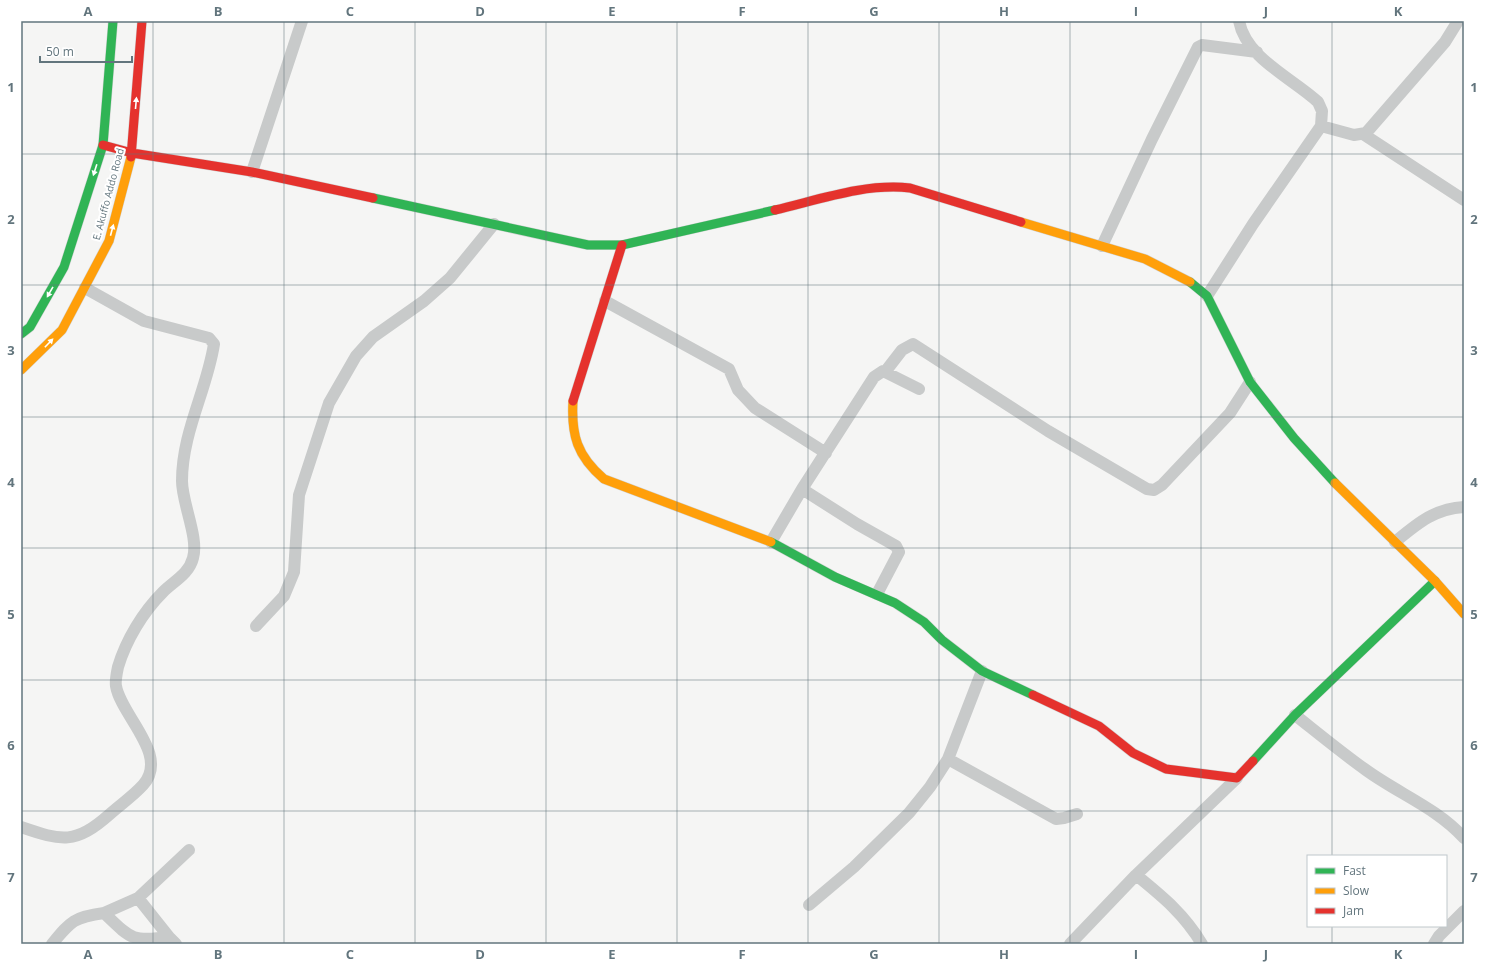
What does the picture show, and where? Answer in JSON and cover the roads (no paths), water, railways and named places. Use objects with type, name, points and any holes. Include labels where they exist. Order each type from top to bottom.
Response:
[{"type":"street","name":"E. Akuffo Addo Road","points":[[21,334],[30,326],[64,267],[103,145],[113,21]]},
{"type":"street","name":"E. Akuffo Addo Road","points":[[21,370],[31,362],[62,330],[109,241],[132,153],[142,21]]},
{"type":"street","points":[[252,172],[302,21]]},
{"type":"street","points":[[1207,296],[1253,224],[1321,126],[1322,111],[1318,102],[1257,52],[1242,32],[1239,21]]},
{"type":"street","points":[[1321,126],[1354,135],[1363,134],[1376,124],[1405,86],[1440,48],[1458,21]]},
{"type":"street","points":[[1102,246],[1198,47],[1202,45],[1257,52]]},
{"type":"street","points":[[1363,134],[1464,200]]},
{"type":"street","points":[[103,145],[132,153],[252,172],[588,245],[622,245],[841,195],[892,186],[910,188],[1145,259],[1193,284],[1207,296],[1250,382],[1294,438],[1435,581],[1464,614]]},
{"type":"street","points":[[256,626],[284,596],[294,572],[300,495],[329,403],[356,356],[373,337],[424,302],[450,278],[494,224]]},
{"type":"street","points":[[622,245],[606,301],[574,396],[572,410],[574,435],[584,460],[604,479],[770,542],[836,577],[895,603],[924,622],[942,640],[982,671],[1099,726],[1133,753],[1157,766],[1166,769],[1237,778]]},
{"type":"street","points":[[21,827],[46,835],[67,838],[82,834],[97,826],[144,785],[151,771],[150,759],[147,746],[128,714],[116,686],[118,668],[127,643],[153,604],[190,567],[195,549],[183,496],[184,458],[190,425],[214,344],[209,338],[144,321],[85,288]]},
{"type":"street","points":[[606,301],[729,370],[738,390],[754,408],[826,453]]},
{"type":"street","points":[[885,372],[907,345],[913,344],[1048,431],[1147,489],[1154,490],[1172,474],[1230,413],[1250,382]]},
{"type":"street","points":[[770,542],[870,383],[882,371],[919,389]]},
{"type":"street","points":[[802,489],[857,524],[896,546],[899,552],[877,594]]},
{"type":"street","points":[[1395,542],[1436,512],[1464,507]]},
{"type":"street","points":[[1070,944],[1136,875],[1237,778],[1295,715],[1435,581]]},
{"type":"street","points":[[809,905],[834,885],[909,813],[930,788],[948,759],[982,671]]},
{"type":"street","points":[[1295,715],[1366,771],[1430,809],[1455,828],[1464,838]]},
{"type":"street","points":[[948,759],[1056,819],[1077,814]]},
{"type":"street","points":[[52,944],[70,923],[80,917],[104,913],[138,898],[189,850]]},
{"type":"street","points":[[1136,875],[1180,913],[1190,924],[1202,944]]},
{"type":"street","points":[[138,898],[173,941]]},
{"type":"street","points":[[1434,944],[1439,936],[1464,911]]},
{"type":"street","points":[[104,913],[127,935],[137,940],[173,941]]}]
